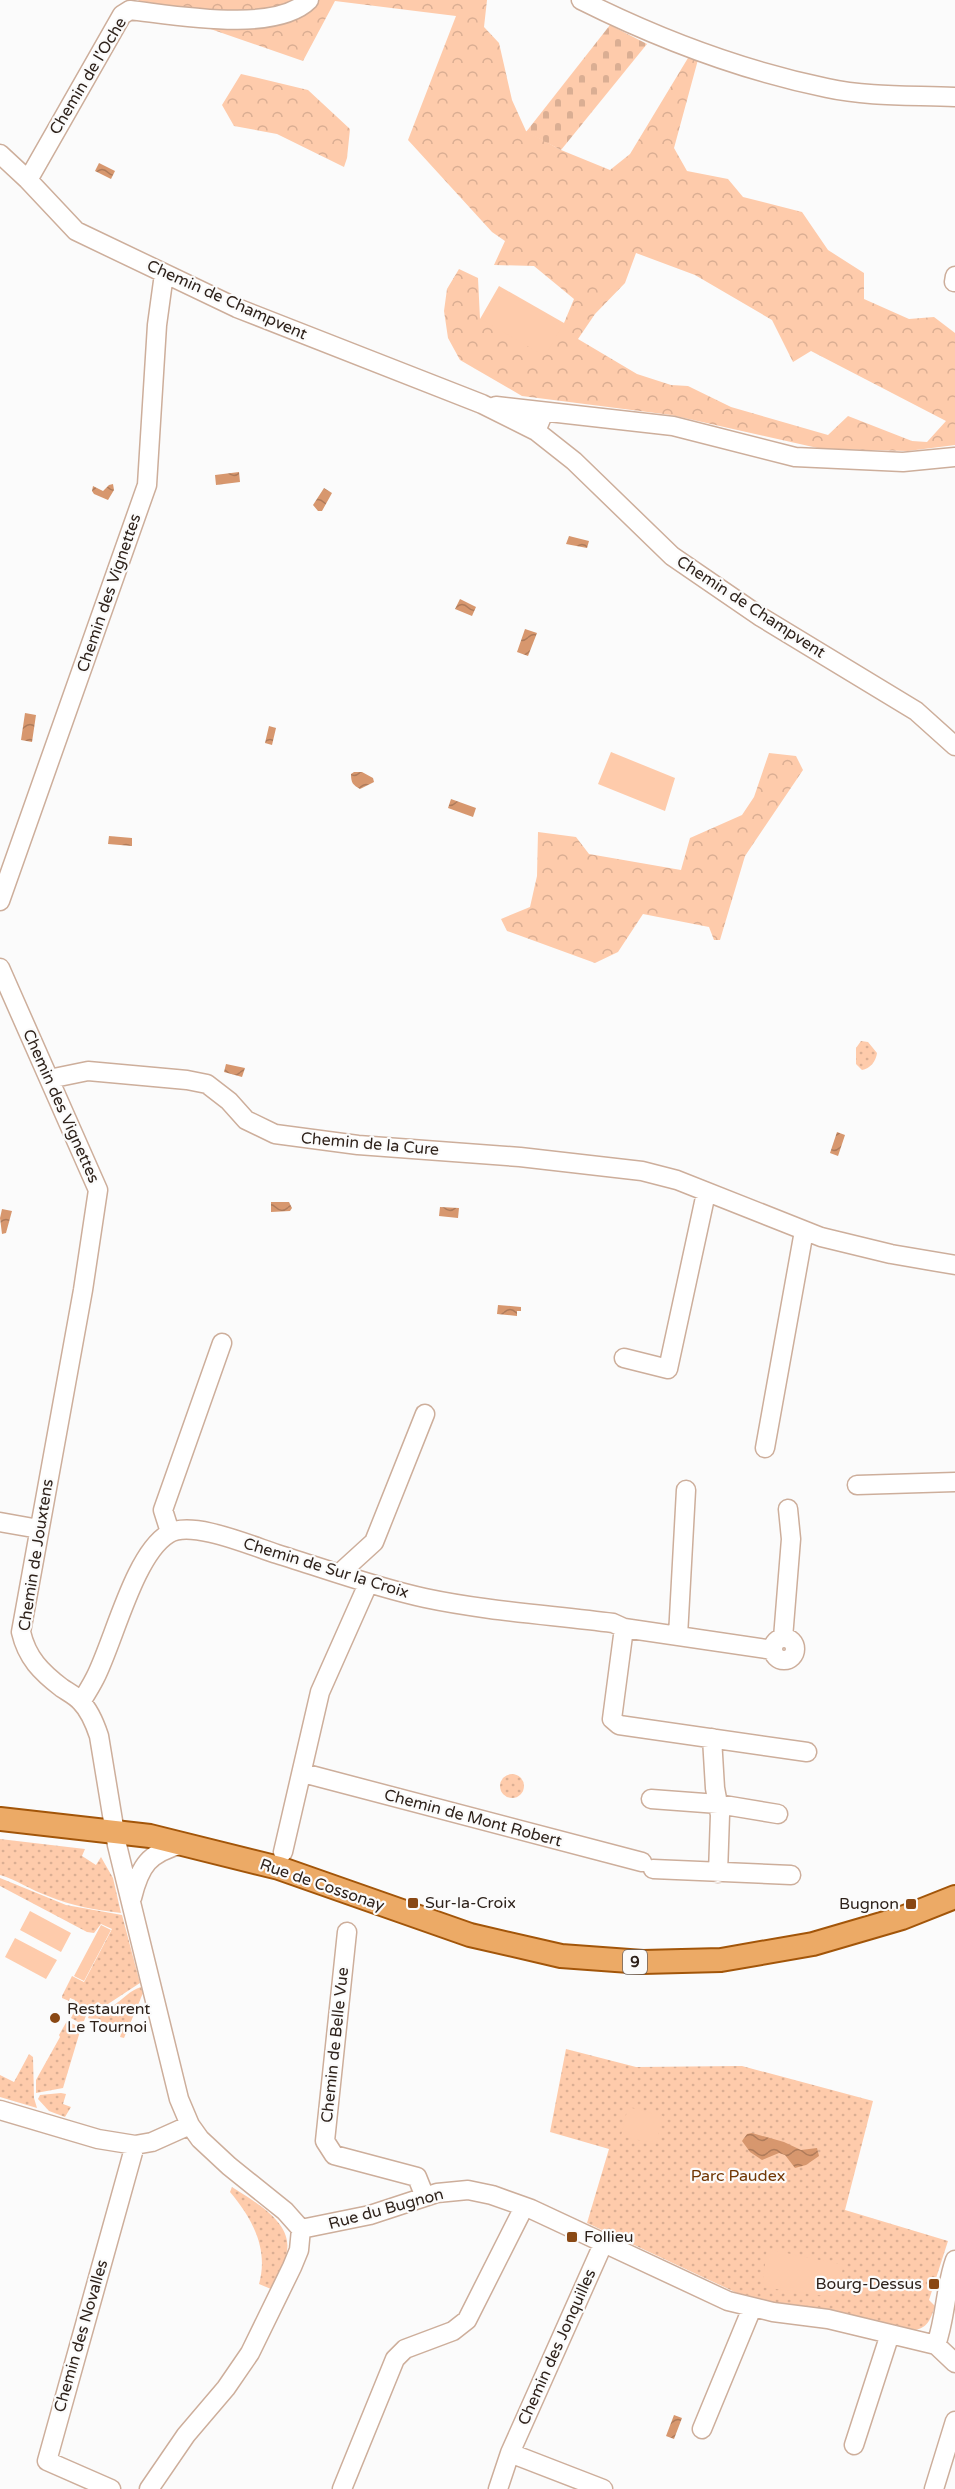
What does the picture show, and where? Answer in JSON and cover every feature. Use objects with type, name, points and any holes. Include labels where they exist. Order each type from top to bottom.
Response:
[{"type":"main road","name":"Rue de Cossonay","points":[[0,1818],[150,1836],[183,1844],[279,1868],[458,1932],[561,1956],[643,1962],[721,1960],[822,1942],[902,1918],[955,1897]]},
{"type":"street","name":"Chemin de l'Oche","points":[[28,180],[122,15],[130,10],[246,20],[292,13],[309,0]]},
{"type":"street","points":[[581,0],[632,26],[700,54],[773,75],[828,89],[877,94],[955,97]]},
{"type":"street","name":"Chemin de Champvent","points":[[0,154],[76,231],[237,308],[482,404],[536,430],[581,468],[672,556],[761,617],[880,688],[926,719],[955,746]]},
{"type":"street","name":"Chemin des Vignettes","points":[[0,901],[147,485],[157,324],[164,274]]},
{"type":"street","name":"Chemin de Champvent","points":[[482,404],[673,426],[803,458],[903,462],[955,457]]},
{"type":"street","points":[[536,430],[544,412]]},
{"type":"street","name":"Chemin des Vignettes","points":[[0,968],[98,1190],[84,1284]]},
{"type":"street","name":"Chemin de la Cure","points":[[49,1079],[88,1071],[187,1080],[207,1084],[229,1101],[246,1120],[275,1134],[358,1145],[530,1158],[642,1171],[677,1180],[820,1237],[891,1254],[955,1265]]},
{"type":"street","points":[[624,1358],[668,1369],[706,1193]]},
{"type":"street","points":[[765,1448],[804,1231]]},
{"type":"street","name":"Chemin de Jouxtens","points":[[84,1284],[21,1632],[32,1661],[49,1678],[81,1701],[94,1722],[99,1736],[114,1832],[168,2061],[179,2099],[190,2125],[212,2151],[285,2211],[301,2229]]},
{"type":"street","points":[[81,1701],[95,1679],[142,1566],[153,1547],[170,1532],[163,1510],[222,1343]]},
{"type":"street","points":[[340,1573],[374,1542],[425,1414]]},
{"type":"street","points":[[856,1485],[955,1482]]},
{"type":"street","points":[[678,1636],[686,1490]]},
{"type":"street","name":"Chemin de Sur la Croix","points":[[170,1532],[196,1529],[340,1573],[368,1584],[426,1598],[496,1610],[614,1623],[624,1628],[678,1636],[778,1644],[790,1539],[788,1509]]},
{"type":"street","points":[[0,1522],[39,1529]]},
{"type":"street","points":[[284,1852],[320,1692],[368,1584]]},
{"type":"street","points":[[624,1628],[612,1719],[614,1722],[619,1725],[807,1752]]},
{"type":"street","points":[[712,1738],[720,1815],[718,1873],[791,1875]]},
{"type":"street","name":"Chemin de Mont Robert","points":[[303,1773],[648,1866],[718,1873]]},
{"type":"street","points":[[651,1798],[718,1804],[778,1814]]},
{"type":"street","name":"Chemin de Jouxtens","points":[[131,1903],[137,1875],[144,1865],[161,1850],[183,1844]]},
{"type":"street","name":"Chemin de Belle Vue","points":[[347,1932],[326,2141],[334,2155],[417,2177],[425,2197]]},
{"type":"street","points":[[0,2110],[98,2139],[135,2145],[152,2142],[190,2125]]},
{"type":"street","name":"Chemin des Novalles","points":[[111,2489],[46,2461],[135,2145]]},
{"type":"street","name":"Rue du Bugnon","points":[[301,2229],[370,2215],[437,2193],[468,2190],[492,2194],[604,2242],[728,2301],[752,2308],[828,2319],[936,2345]]},
{"type":"street","points":[[342,2489],[395,2359],[405,2349],[453,2331],[467,2320],[525,2207]]},
{"type":"street","points":[[149,2489],[186,2435],[226,2388],[250,2353],[299,2250],[301,2229]]},
{"type":"street","name":"Chemin des Jonquilles","points":[[498,2489],[510,2453],[604,2242]]},
{"type":"street","points":[[955,2260],[948,2280],[951,2299],[936,2345],[955,2363]]},
{"type":"street","points":[[702,2429],[752,2308]]},
{"type":"street","points":[[854,2445],[890,2334]]},
{"type":"street","points":[[934,2489],[955,2421]]},
{"type":"street","points":[[510,2453],[603,2489]]},
{"type":"green space","points":[[138,0],[487,0],[484,27],[499,43],[512,100],[526,131],[561,150],[610,170],[630,154],[691,53],[699,56],[674,148],[687,171],[728,179],[743,197],[802,212],[828,250],[864,273],[864,299],[909,319],[934,317],[955,333],[955,445],[908,451],[822,449],[671,415],[522,396],[460,360],[448,338],[444,311],[447,289],[459,269],[478,278],[480,319],[564,323],[574,299],[534,266],[494,265],[505,241],[492,232],[408,140],[456,16],[335,1],[303,61],[144,6]],"holes":[[[636,253],[695,275],[772,320],[793,362],[811,351],[946,421],[927,442],[912,441],[848,416],[828,435],[731,407],[688,386],[671,385],[637,374],[578,339],[595,314],[625,283]]]},
{"type":"green space","points":[[610,25],[647,44],[561,150],[526,132]]},
{"type":"green space","points":[[241,74],[308,90],[350,129],[344,167],[277,134],[234,126],[222,105]]},
{"type":"green space","points":[[499,286],[564,323],[545,356],[480,319]]},
{"type":"green space","points":[[611,752],[675,778],[665,811],[598,784]]},
{"type":"green space","points":[[769,753],[796,756],[803,770],[745,856],[720,940],[714,940],[709,927],[643,914],[618,952],[595,963],[507,931],[501,919],[530,907],[537,876],[538,832],[576,837],[589,854],[681,870],[690,838],[742,815],[754,797]]},
{"type":"green space","points":[[861,1041],[868,1042],[877,1053],[872,1064],[862,1070],[856,1064],[856,1048]]},
{"type":"green space","points":[[512,1774],[517,1775],[523,1781],[523,1791],[517,1797],[512,1798],[507,1797],[501,1791],[500,1786],[501,1781],[507,1775]]},
{"type":"green space","points":[[0,1839],[85,1849],[82,1856],[96,1865],[101,1857],[113,1878],[121,1913],[66,1902],[0,1875]]},
{"type":"green space","points":[[0,1878],[66,1905],[122,1915],[140,1983],[108,2004],[88,2010],[84,2021],[78,2022],[71,2018],[76,2008],[75,2000],[70,1998],[69,2001],[62,1996],[72,1976],[84,1982],[112,1929],[101,1924],[94,1933],[87,1932],[0,1886]]},
{"type":"green space","points":[[30,1911],[71,1933],[61,1952],[20,1930]]},
{"type":"green space","points":[[101,1925],[111,1930],[84,1981],[74,1976]]},
{"type":"green space","points":[[15,1938],[57,1960],[46,1979],[5,1957]]},
{"type":"green space","points":[[141,1987],[143,1993],[124,2038],[120,2037],[122,2031],[120,2028],[88,2018],[93,2012],[113,2006]]},
{"type":"green space","points":[[67,2021],[81,2028],[63,2088],[36,2093],[36,2080]]},
{"type":"green space","name":"Parc Paudex","points":[[566,2049],[636,2067],[742,2066],[873,2101],[845,2210],[948,2241],[929,2300],[935,2306],[928,2322],[922,2328],[913,2330],[851,2315],[784,2306],[739,2294],[587,2223],[609,2149],[550,2132]]},
{"type":"green space","points":[[29,2054],[33,2057],[34,2098],[37,2108],[0,2097],[0,2075],[14,2082]]},
{"type":"green space","points":[[66,2094],[63,2104],[71,2107],[65,2117],[49,2111],[38,2099],[40,2095]]},
{"type":"green space","points":[[628,2107],[663,2116],[656,2144],[621,2136]]},
{"type":"green space","points":[[232,2187],[269,2213],[283,2230],[287,2240],[286,2256],[271,2289],[259,2284],[262,2271],[260,2246],[245,2212],[230,2192]]},
{"type":"green space","points":[[767,2249],[843,2265],[839,2298],[762,2287]]},
{"type":"water","points":[[99,163],[115,171],[111,179],[95,171]]},
{"type":"water","points":[[239,472],[240,482],[216,485],[215,475]]},
{"type":"water","points":[[113,484],[114,490],[108,500],[92,491],[93,486],[103,491]]},
{"type":"water","points":[[324,488],[332,493],[322,511],[318,511],[313,505]]},
{"type":"water","points":[[569,536],[589,541],[587,548],[566,544]]},
{"type":"water","points":[[460,599],[476,607],[472,616],[455,609]]},
{"type":"water","points":[[525,629],[537,633],[528,656],[517,652]]},
{"type":"water","points":[[25,713],[36,715],[32,742],[21,740]]},
{"type":"water","points":[[269,726],[276,728],[272,745],[265,743]]},
{"type":"water","points":[[362,772],[373,778],[374,782],[360,789],[352,782],[351,774]]},
{"type":"water","points":[[451,799],[476,808],[473,817],[448,808]]},
{"type":"water","points":[[109,836],[132,838],[132,846],[108,844]]},
{"type":"water","points":[[226,1064],[245,1068],[242,1077],[224,1072]]},
{"type":"water","points":[[837,1132],[845,1135],[838,1156],[830,1153]]},
{"type":"water","points":[[271,1202],[289,1202],[292,1208],[290,1211],[271,1212]]},
{"type":"water","points":[[440,1207],[459,1208],[458,1218],[439,1216]]},
{"type":"water","points":[[2,1209],[12,1211],[6,1233],[2,1234],[0,1218]]},
{"type":"water","points":[[498,1305],[521,1307],[521,1311],[517,1311],[517,1316],[497,1314]]},
{"type":"water","points":[[752,2133],[784,2142],[801,2150],[817,2148],[819,2156],[806,2165],[795,2168],[785,2155],[779,2153],[762,2160],[750,2152],[742,2141],[747,2134]]},
{"type":"water","points":[[674,2415],[682,2418],[674,2439],[666,2436]]},
{"type":"place","name":"Sur-la-Croix","points":[[413,1903]]},
{"type":"place","name":"Bugnon","points":[[911,1904]]},
{"type":"place","name":"Restaurent Le Tournoi","points":[[55,2018]]},
{"type":"place","name":"Follieu","points":[[572,2237]]},
{"type":"place","name":"Bourg-Dessus","points":[[934,2284]]}]
